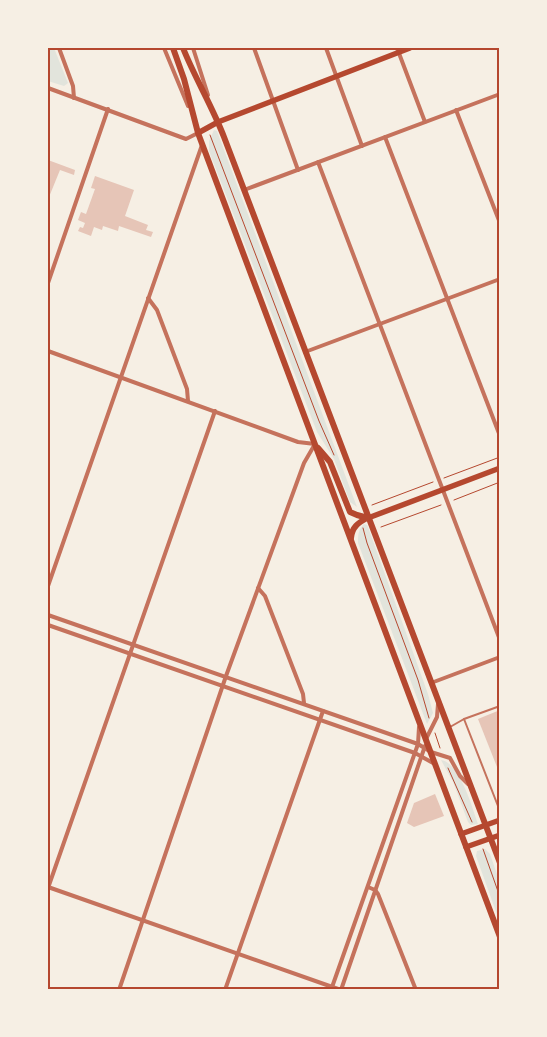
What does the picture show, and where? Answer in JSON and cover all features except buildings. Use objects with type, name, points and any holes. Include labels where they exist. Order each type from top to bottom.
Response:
[{"type":"main road","points":[[173,48],[184,79],[202,145],[426,739],[428,750],[436,765],[500,937]]},
{"type":"main road","points":[[183,48],[218,122],[500,862]]},
{"type":"main road","points":[[198,133],[218,122],[398,50],[410,48]]},
{"type":"main road","points":[[315,444],[330,462],[350,512],[357,516],[368,518]]},
{"type":"main road","points":[[352,543],[352,534],[356,524],[500,468]]},
{"type":"main road","points":[[461,834],[500,820]]},
{"type":"main road","points":[[466,847],[500,834]]},
{"type":"street","points":[[59,48],[73,86],[74,98]]},
{"type":"street","points":[[164,48],[193,117]]},
{"type":"street","points":[[193,48],[210,104]]},
{"type":"street","points":[[254,48],[298,170]]},
{"type":"street","points":[[326,48],[362,146]]},
{"type":"street","points":[[398,50],[425,122]]},
{"type":"street","points":[[48,88],[186,139],[198,133]]},
{"type":"street","points":[[244,190],[500,94]]},
{"type":"street","points":[[48,283],[108,109]]},
{"type":"street","points":[[456,110],[500,223]]},
{"type":"street","points":[[385,137],[500,436]]},
{"type":"street","points":[[48,586],[202,145]]},
{"type":"street","points":[[318,162],[500,640]]},
{"type":"street","points":[[306,352],[500,279]]},
{"type":"street","points":[[148,298],[157,310],[187,388],[188,401]]},
{"type":"street","points":[[48,352],[298,442],[315,444],[304,463],[226,676],[118,990]]},
{"type":"street","points":[[215,412],[48,887],[238,953],[331,988],[341,989],[422,756],[428,750]]},
{"type":"street","points":[[258,588],[265,596],[303,694],[304,703]]},
{"type":"street","points":[[48,615],[418,744],[450,758],[460,776],[470,785]]},
{"type":"street","points":[[48,625],[415,753],[436,765]]},
{"type":"street","points":[[431,683],[500,657]]},
{"type":"street","points":[[426,739],[437,717],[438,701]]},
{"type":"street","points":[[225,990],[323,711]]},
{"type":"street","points":[[331,988],[415,753],[420,723]]},
{"type":"street","points":[[368,887],[375,890],[380,897],[416,990]]},
{"type":"lane","points":[[448,728],[500,706]]},
{"type":"lane","points":[[464,720],[498,806],[500,805]]},
{"type":"path","points":[[363,502],[372,505],[500,457]]},
{"type":"path","points":[[373,530],[500,482]]},
{"type":"shaded area","points":[[48,48],[54,48],[68,83],[64,86],[48,81]]},
{"type":"shaded area","points":[[214,130],[217,131],[357,507],[350,502],[334,459],[317,432],[209,151],[209,141]]},
{"type":"shaded area","points":[[364,524],[368,527],[428,694],[433,713],[427,724],[358,543],[359,533]]},
{"type":"shaded area","points":[[441,760],[448,763],[459,777],[469,797],[478,824],[471,825],[468,822],[453,782]]},
{"type":"shaded area","points":[[485,849],[490,854],[499,880],[499,920],[476,856],[477,851]]}]
